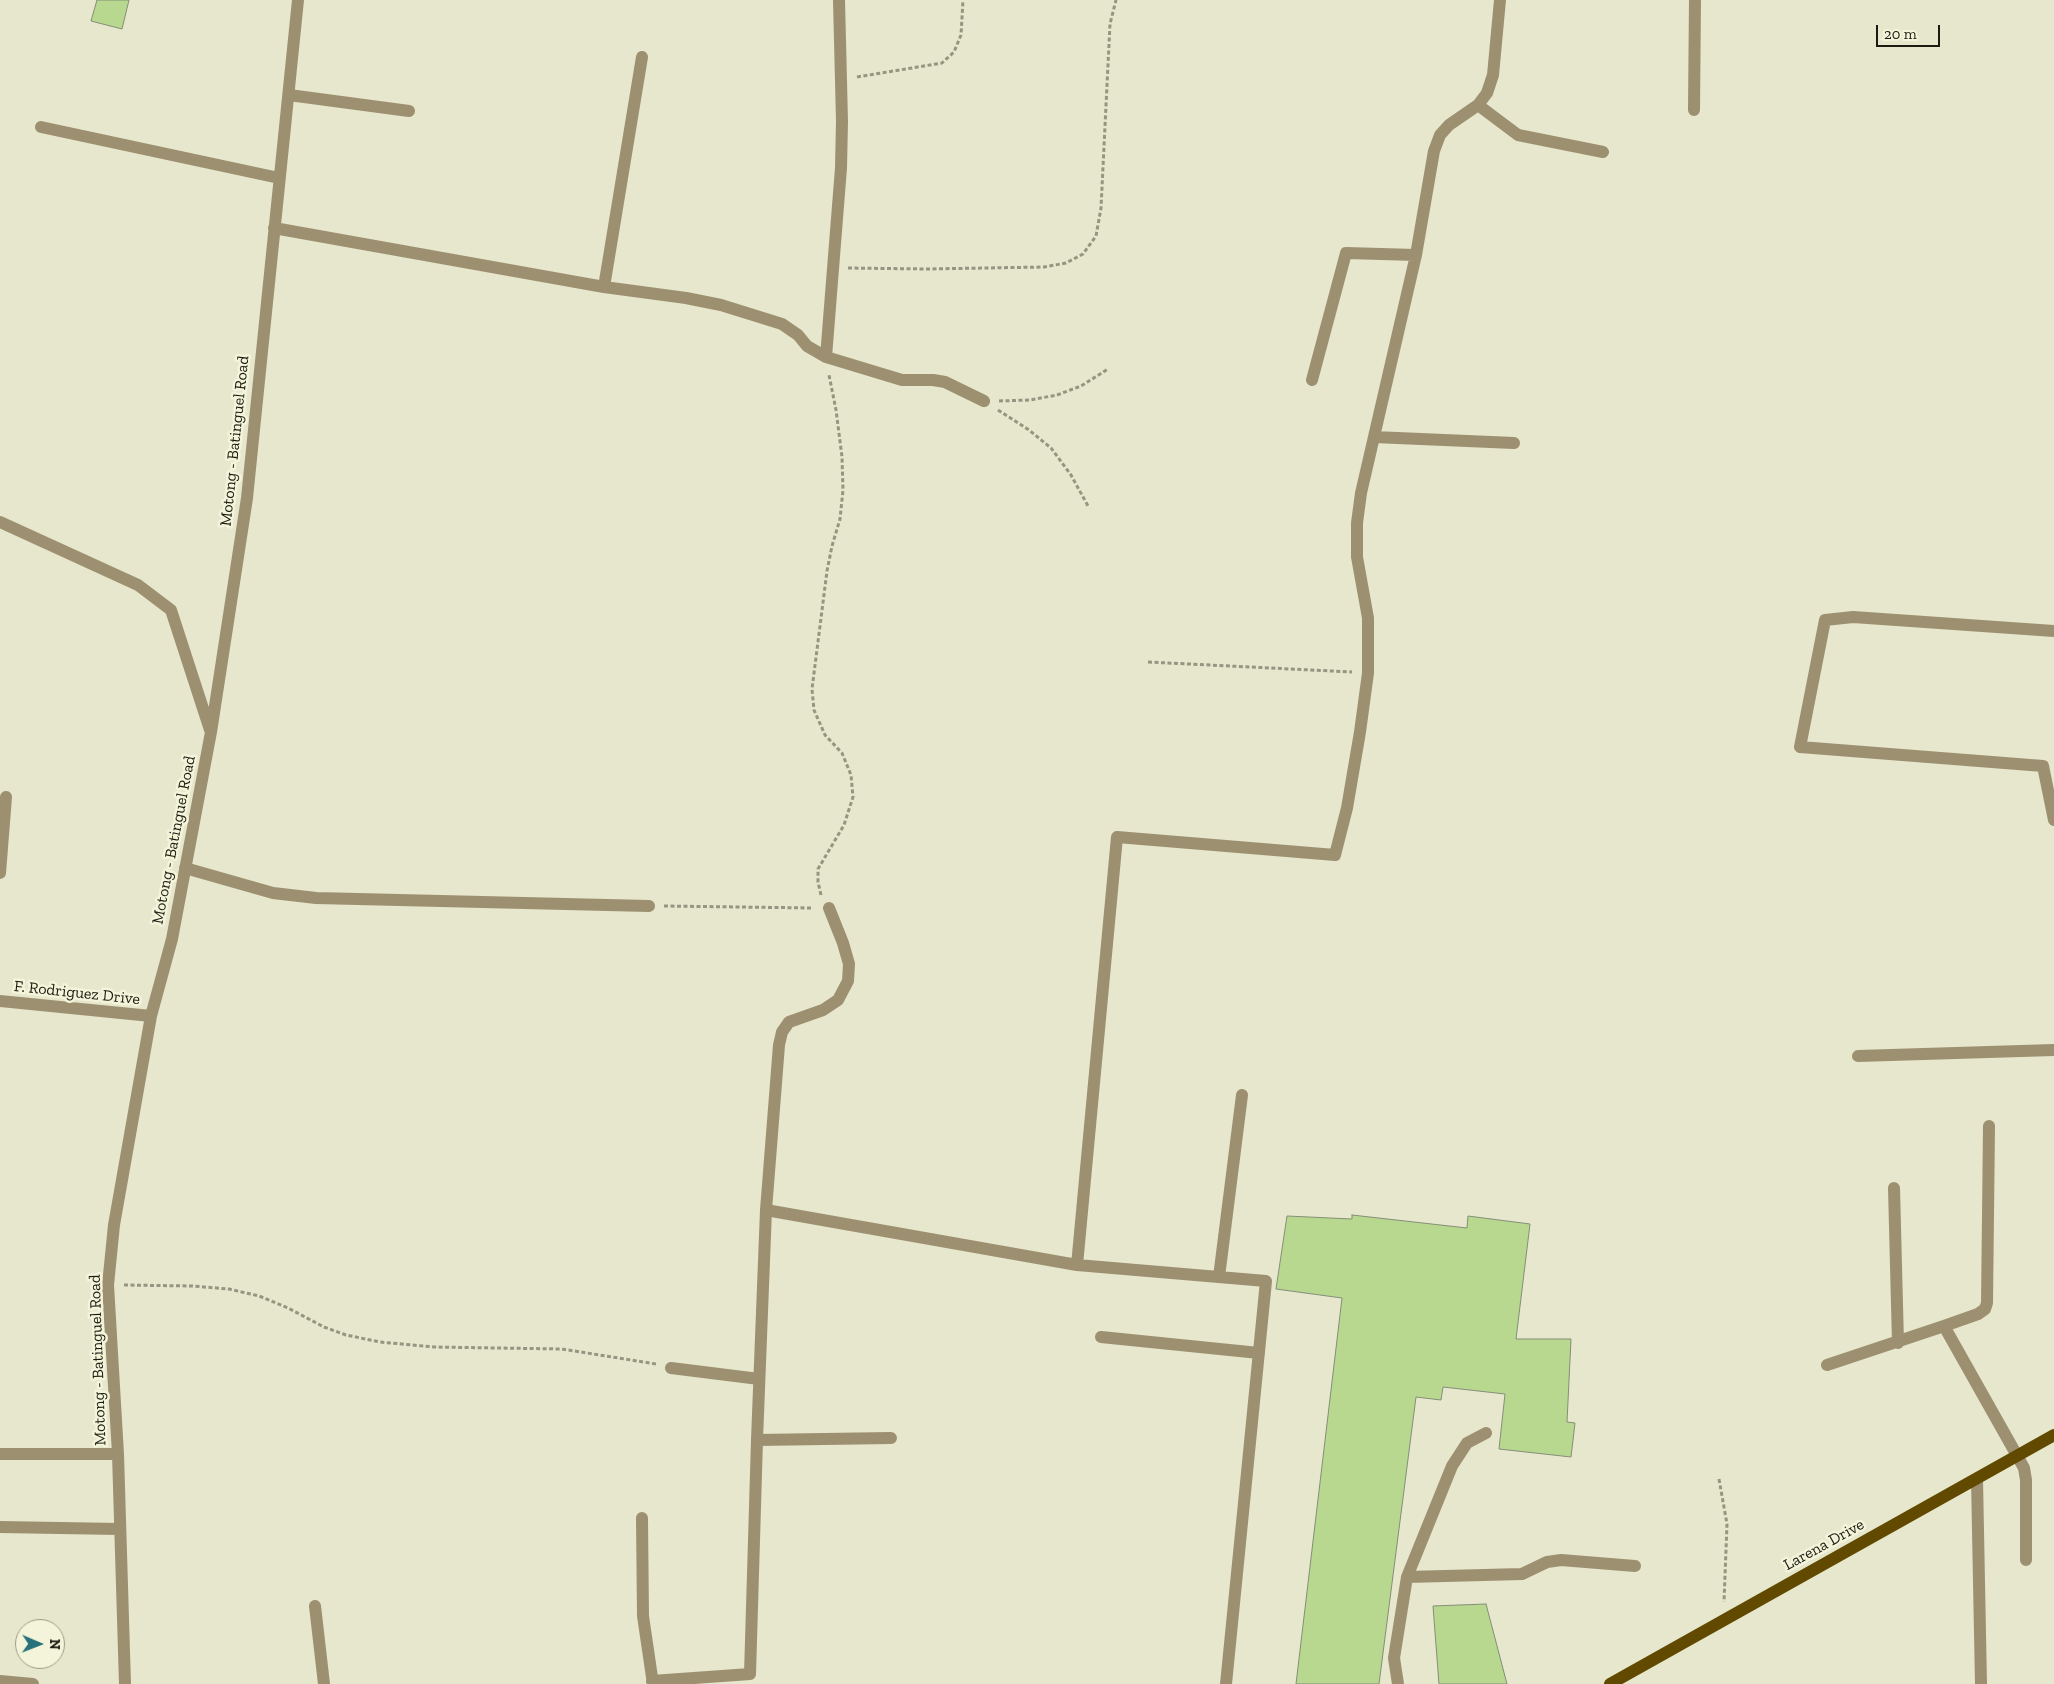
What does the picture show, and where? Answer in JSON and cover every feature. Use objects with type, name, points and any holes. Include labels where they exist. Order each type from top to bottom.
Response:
[{"type":"main road","name":"Larena Drive","points":[[1610,1684],[2054,1435]]},
{"type":"street","name":"Motong - Batinguel Road","points":[[125,1684],[118,1454],[108,1285],[114,1225],[152,1016],[172,939],[211,732],[247,498],[298,0]]},
{"type":"street","points":[[826,358],[841,168],[839,0]]},
{"type":"street","points":[[1077,1265],[1117,837],[1335,855],[1347,808],[1368,673],[1368,618],[1358,557],[1357,523],[1361,493],[1416,255],[1434,151],[1440,135],[1450,125],[1478,105],[1487,93],[1493,75],[1500,0]]},
{"type":"street","points":[[1694,110],[1695,0]]},
{"type":"street","points":[[604,287],[642,57]]},
{"type":"street","points":[[289,95],[409,112]]},
{"type":"street","points":[[1478,105],[1518,135],[1603,152]]},
{"type":"street","points":[[41,127],[280,178]]},
{"type":"street","points":[[274,228],[604,287],[686,298],[756,315],[782,324],[798,335],[807,346],[826,358],[902,380],[945,382],[984,402]]},
{"type":"street","points":[[1312,380],[1346,253],[1416,255]]},
{"type":"street","points":[[1374,437],[1514,442]]},
{"type":"street","points":[[0,522],[138,585],[171,610],[211,732]]},
{"type":"street","points":[[2054,632],[1853,617],[1825,620],[1800,747],[2043,766],[2054,820]]},
{"type":"street","points":[[0,873],[6,797]]},
{"type":"street","points":[[185,868],[273,893],[316,898],[649,906]]},
{"type":"street","points":[[642,1518],[641,1584],[646,1649],[652,1682],[750,1674],[766,1210],[779,1045],[782,1032],[789,1022],[823,1010],[838,1000],[848,981],[849,964],[829,908]]},
{"type":"street","name":"F. Rodriguez Drive","points":[[0,1002],[152,1016]]},
{"type":"street","points":[[1858,1056],[2054,1050]]},
{"type":"street","points":[[1219,1277],[1242,1095]]},
{"type":"street","points":[[1827,1364],[1898,1343],[1978,1314],[1985,1309],[1987,1303],[1989,1126]]},
{"type":"street","points":[[1894,1188],[1898,1343]]},
{"type":"street","points":[[766,1210],[1077,1265],[1266,1281],[1226,1684]]},
{"type":"street","points":[[1944,1326],[2018,1456],[2026,1480],[2026,1560]]},
{"type":"street","points":[[1101,1337],[1259,1353]]},
{"type":"street","points":[[671,1368],[759,1380]]},
{"type":"street","points":[[1398,1684],[1394,1658],[1407,1577],[1452,1466],[1467,1443],[1486,1433]]},
{"type":"street","points":[[757,1440],[891,1438]]},
{"type":"street","points":[[0,1454],[118,1454]]},
{"type":"street","points":[[1977,1479],[1981,1684]]},
{"type":"street","points":[[0,1527],[119,1529]]},
{"type":"street","points":[[1407,1577],[1522,1574],[1547,1562],[1561,1560],[1635,1566]]},
{"type":"street","points":[[315,1606],[324,1684]]},
{"type":"street","points":[[0,1681],[33,1684]]},
{"type":"path","points":[[841,79],[942,64],[954,52],[961,35],[963,0]]},
{"type":"path","points":[[833,267],[927,269],[1044,266],[1066,264],[1083,254],[1096,236],[1101,208],[1110,24],[1116,0]]},
{"type":"path","points":[[826,358],[836,410],[842,457],[843,490],[840,519],[827,571],[812,689],[814,710],[825,735],[842,753],[851,775],[853,797],[844,825],[818,870],[821,895],[829,908]]},
{"type":"path","points":[[984,402],[1030,400],[1057,395],[1081,386],[1108,369]]},
{"type":"path","points":[[984,402],[1029,430],[1051,448],[1071,475],[1088,506]]},
{"type":"path","points":[[1148,662],[1368,673]]},
{"type":"path","points":[[649,906],[829,908]]},
{"type":"path","points":[[108,1285],[165,1285],[229,1289],[258,1296],[288,1308],[324,1328],[380,1342],[434,1347],[562,1350],[636,1360],[671,1368]]},
{"type":"path","points":[[1719,1479],[1727,1524],[1723,1619]]},
{"type":"building","points":[[97,0],[129,0],[122,29],[91,21]]},
{"type":"building","points":[[1352,1215],[1467,1228],[1468,1216],[1530,1224],[1516,1339],[1571,1339],[1567,1422],[1575,1423],[1571,1457],[1499,1449],[1505,1394],[1443,1387],[1441,1400],[1416,1397],[1379,1684],[1296,1684],[1342,1298],[1276,1289],[1287,1216],[1352,1219]]},
{"type":"building","points":[[1486,1604],[1507,1684],[1439,1684],[1433,1606]]}]
